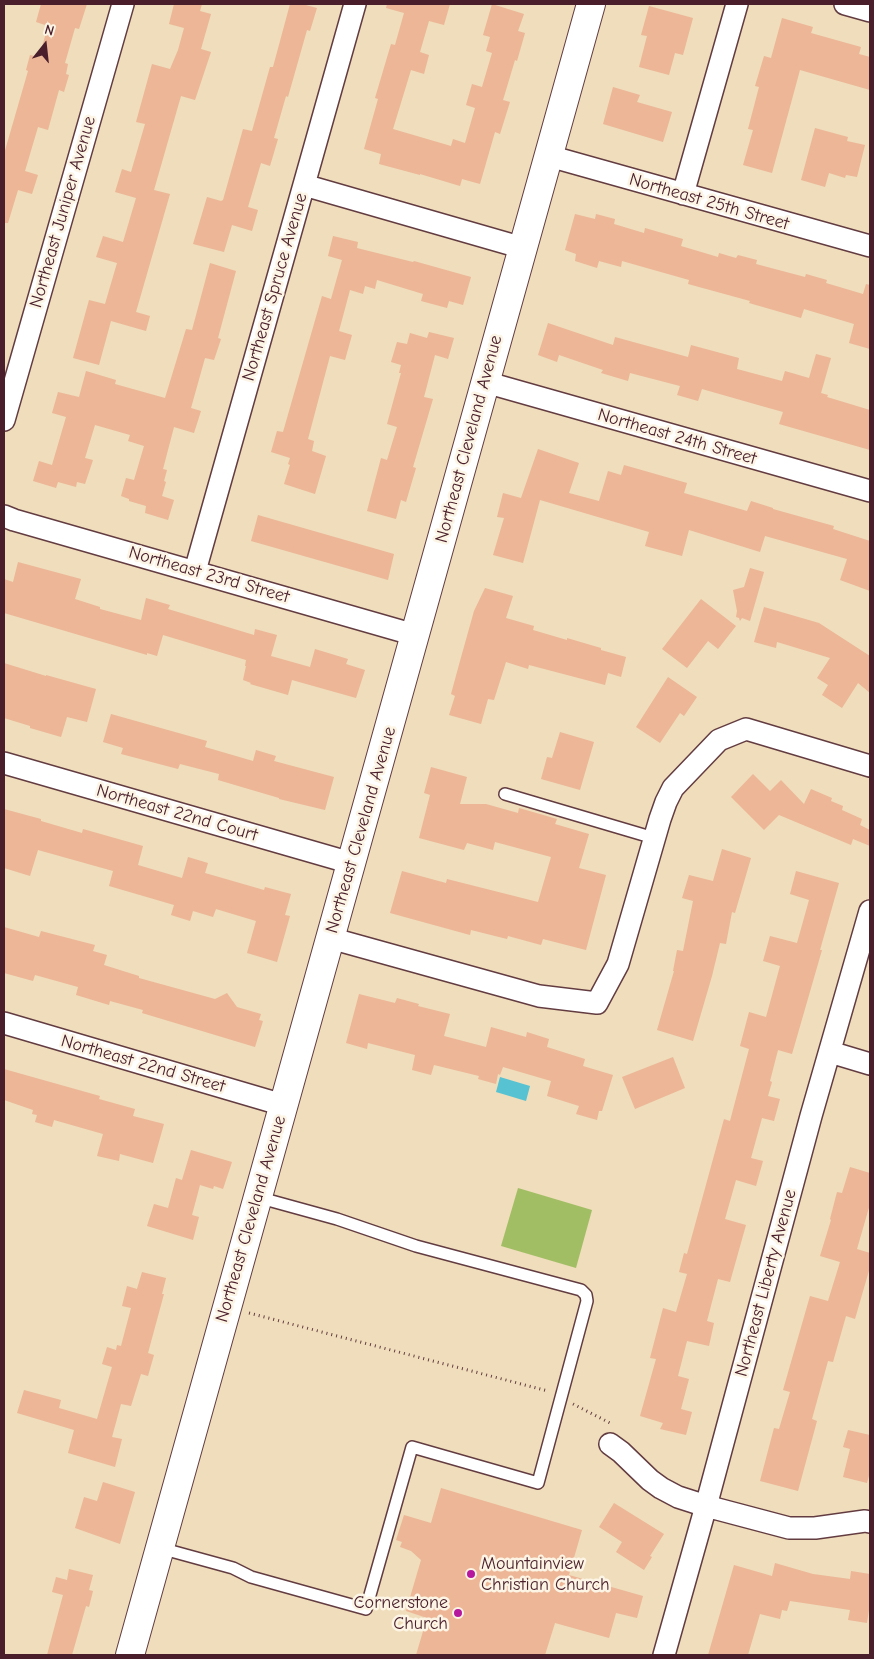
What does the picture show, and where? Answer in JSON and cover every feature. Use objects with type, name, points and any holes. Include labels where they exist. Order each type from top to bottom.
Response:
[{"type":"street","name":"Northeast Juniper Avenue","points":[[4,420],[7,396],[123,4]]},
{"type":"street","name":"Northeast Spruce Avenue","points":[[195,571],[355,4]]},
{"type":"street","name":"Northeast Cleveland Avenue","points":[[130,1655],[591,4]]},
{"type":"street","points":[[683,194],[737,4]]},
{"type":"street","points":[[845,4],[870,11]]},
{"type":"street","name":"Northeast 25th Street","points":[[548,156],[870,246]]},
{"type":"street","points":[[304,185],[523,248]]},
{"type":"street","name":"Northeast 24th Street","points":[[485,382],[870,491]]},
{"type":"street","name":"Northeast 23rd Street","points":[[4,516],[415,635]]},
{"type":"street","points":[[330,938],[539,996],[597,1003],[618,964],[666,802],[673,788],[719,740],[746,729],[870,766]]},
{"type":"street","name":"Northeast 22nd Court","points":[[4,763],[351,863]]},
{"type":"street","name":"Northeast Liberty Avenue","points":[[664,1655],[811,1116],[870,911]]},
{"type":"street","name":"Northeast 22nd Street","points":[[4,1023],[283,1105]]},
{"type":"street","points":[[830,1052],[870,1064]]},
{"type":"street","points":[[610,1444],[661,1488],[678,1497],[706,1506],[789,1528],[815,1528],[865,1521],[870,1522]]},
{"type":"lane","points":[[505,794],[654,838]]},
{"type":"lane","points":[[160,1548],[233,1568],[251,1577],[366,1609],[412,1447],[538,1483],[587,1301],[586,1294],[581,1290],[416,1246],[337,1219],[257,1198]]},
{"type":"path","points":[[227,1307],[546,1391],[612,1424],[610,1444]]},
{"type":"green space","points":[[518,1188],[592,1210],[576,1268],[501,1246]]},
{"type":"water","points":[[500,1077],[530,1086],[526,1101],[496,1092]]},
{"type":"building","points":[[41,4],[87,4],[79,29],[75,28],[65,63],[68,64],[66,74],[69,75],[64,92],[59,90],[48,130],[38,127],[25,171],[38,175],[32,194],[18,190],[8,223],[4,223],[4,154],[28,71],[26,70],[30,55],[39,57],[48,26],[36,22]]},
{"type":"building","points":[[174,4],[202,4],[200,11],[211,14],[201,49],[211,52],[195,100],[181,96],[154,190],[170,194],[136,312],[150,316],[146,331],[111,321],[99,365],[73,358],[89,300],[105,304],[117,263],[96,257],[103,236],[123,242],[136,198],[115,192],[122,169],[131,172],[145,124],[136,122],[152,64],[170,69],[178,50],[184,28],[169,24]]},
{"type":"building","points":[[290,4],[302,4],[317,8],[310,31],[307,30],[288,97],[286,96],[274,138],[278,139],[270,166],[261,163],[248,207],[258,210],[252,231],[232,225],[224,252],[193,244],[207,197],[223,200],[243,129],[252,131],[270,67],[273,67]]},
{"type":"building","points":[[387,4],[450,4],[444,25],[429,21],[420,52],[429,55],[424,74],[411,70],[393,129],[451,146],[453,139],[465,143],[475,108],[466,105],[472,84],[482,87],[492,53],[486,51],[490,37],[483,35],[492,4],[524,14],[518,31],[525,33],[503,100],[510,102],[500,134],[495,132],[480,184],[462,179],[460,186],[379,164],[381,154],[364,149],[378,99],[375,98],[391,44],[395,45],[404,13],[386,8]]},
{"type":"building","points":[[649,6],[693,18],[683,55],[675,53],[669,75],[639,67],[647,36],[641,35]]},
{"type":"building","points":[[782,18],[813,27],[811,33],[861,47],[859,54],[870,57],[870,90],[800,70],[772,173],[743,165],[753,130],[748,129],[759,87],[755,86],[764,56],[771,58]]},
{"type":"building","points":[[613,87],[640,95],[637,102],[672,112],[663,142],[603,124]]},
{"type":"building","points":[[815,128],[848,137],[847,141],[865,145],[857,177],[846,175],[845,178],[829,173],[825,187],[801,180]]},
{"type":"building","points":[[575,214],[595,219],[596,214],[615,219],[614,224],[644,233],[645,228],[683,239],[681,246],[718,257],[719,253],[736,258],[738,255],[757,260],[756,264],[805,277],[806,274],[827,280],[826,283],[863,294],[866,284],[870,285],[870,349],[849,343],[854,324],[804,309],[801,318],[749,303],[750,301],[688,284],[689,280],[622,261],[621,267],[599,261],[597,268],[575,261],[576,254],[565,250]]},
{"type":"building","points":[[333,236],[358,242],[357,248],[471,277],[463,305],[449,301],[447,308],[421,301],[423,294],[377,280],[375,289],[365,286],[363,294],[350,290],[339,331],[352,335],[345,360],[330,356],[308,439],[314,441],[312,451],[326,456],[315,494],[284,484],[290,465],[288,464],[290,458],[271,452],[277,431],[283,432],[322,296],[331,299],[342,260],[328,256]]},
{"type":"building","points":[[210,263],[236,271],[218,338],[221,339],[214,360],[205,358],[191,408],[201,411],[194,433],[174,427],[163,469],[167,470],[162,496],[174,500],[168,520],[145,513],[146,506],[129,501],[129,499],[121,496],[126,478],[134,480],[144,446],[128,441],[130,435],[95,425],[85,458],[93,460],[85,484],[77,482],[76,487],[58,482],[56,488],[33,481],[39,461],[52,465],[66,417],[52,413],[58,392],[79,397],[86,371],[116,380],[115,384],[165,398],[186,329],[192,330]]},
{"type":"building","points":[[548,323],[613,345],[615,337],[688,357],[691,345],[739,358],[737,369],[782,381],[785,371],[809,378],[816,354],[831,358],[821,393],[828,395],[827,397],[870,410],[870,450],[779,424],[783,412],[702,389],[698,401],[677,395],[680,386],[630,373],[628,381],[601,373],[603,370],[559,355],[557,362],[538,355]]},
{"type":"building","points":[[429,332],[454,338],[448,359],[435,355],[424,397],[433,399],[413,467],[416,468],[406,502],[401,500],[396,519],[367,511],[381,458],[387,460],[397,427],[387,424],[401,373],[399,373],[401,365],[391,362],[397,342],[407,344],[410,333],[427,338]]},
{"type":"building","points":[[538,449],[579,463],[569,493],[599,501],[608,471],[621,475],[624,465],[687,483],[684,493],[747,511],[751,501],[834,526],[833,529],[870,541],[870,591],[840,580],[847,559],[765,536],[760,552],[689,530],[682,556],[645,546],[649,532],[540,500],[523,563],[493,555],[504,518],[497,517],[503,493],[521,498]]},
{"type":"building","points":[[258,515],[394,554],[388,580],[251,541]]},
{"type":"building","points":[[18,562],[81,579],[75,599],[100,607],[100,609],[141,620],[146,598],[170,605],[168,609],[254,635],[255,629],[277,635],[271,656],[310,667],[315,649],[348,659],[346,664],[365,670],[356,698],[292,680],[288,695],[250,684],[243,680],[246,660],[163,635],[157,656],[147,653],[147,655],[4,613],[4,579],[13,582]]},
{"type":"building","points":[[750,568],[764,572],[750,621],[742,618],[740,621],[736,617],[737,611],[733,590],[744,587]]},
{"type":"building","points":[[485,588],[513,596],[506,618],[534,626],[533,630],[567,640],[567,638],[626,657],[621,677],[608,673],[605,685],[529,665],[528,669],[506,662],[494,700],[488,699],[481,724],[449,715],[455,696],[451,694],[474,611]]},
{"type":"building","points":[[701,599],[736,626],[718,649],[708,641],[687,668],[662,649]]},
{"type":"building","points":[[764,607],[819,623],[870,656],[870,693],[858,683],[842,708],[822,695],[828,685],[817,678],[830,658],[777,642],[776,648],[754,642]]},
{"type":"building","points":[[4,663],[96,689],[87,722],[67,717],[61,737],[4,718]]},
{"type":"building","points":[[668,677],[697,697],[684,716],[680,713],[660,743],[636,727]]},
{"type":"building","points":[[111,714],[207,741],[205,747],[253,761],[256,750],[276,756],[274,761],[334,777],[325,810],[279,799],[218,780],[219,774],[180,764],[178,769],[121,754],[123,748],[103,742]]},
{"type":"building","points":[[560,732],[594,742],[580,790],[541,779],[547,757],[552,758]]},
{"type":"building","points":[[431,767],[467,777],[460,804],[486,804],[518,813],[519,808],[557,819],[555,824],[589,834],[579,868],[606,875],[586,950],[543,939],[541,945],[508,936],[507,939],[471,930],[470,935],[390,913],[402,871],[446,883],[447,879],[538,902],[551,857],[495,842],[493,850],[467,843],[464,850],[419,838],[430,795],[424,793]]},
{"type":"building","points":[[753,774],[770,791],[781,780],[804,804],[811,789],[832,798],[831,801],[843,806],[842,810],[862,819],[860,825],[870,830],[870,846],[853,839],[851,845],[779,815],[764,830],[731,797]]},
{"type":"building","points":[[4,809],[82,833],[83,829],[143,846],[138,865],[182,878],[188,857],[208,863],[205,873],[264,890],[265,887],[291,894],[285,915],[290,916],[277,962],[247,953],[256,921],[216,909],[213,917],[193,911],[190,921],[171,915],[174,905],[109,886],[113,871],[38,850],[30,876],[4,868]]},
{"type":"building","points":[[722,849],[751,858],[735,913],[732,912],[726,944],[720,943],[693,1041],[657,1030],[674,971],[677,950],[683,951],[693,901],[682,898],[689,875],[713,881]]},
{"type":"building","points":[[796,871],[839,883],[792,1054],[778,1050],[768,1096],[780,1099],[774,1121],[762,1118],[751,1158],[763,1161],[756,1186],[736,1180],[725,1219],[746,1225],[730,1282],[718,1279],[707,1321],[714,1323],[709,1346],[687,1341],[678,1376],[689,1379],[681,1409],[692,1412],[686,1435],[660,1429],[663,1423],[640,1416],[656,1359],[650,1358],[663,1308],[676,1312],[687,1274],[679,1272],[684,1253],[687,1254],[724,1119],[730,1121],[749,1049],[740,1046],[749,1012],[766,1017],[780,966],[763,961],[770,936],[797,943],[809,900],[790,894]]},
{"type":"building","points":[[4,927],[39,937],[41,931],[95,945],[93,951],[107,955],[104,965],[139,976],[139,978],[215,999],[227,993],[237,1007],[261,1014],[259,1020],[263,1021],[255,1047],[142,1013],[143,1010],[110,1001],[109,1005],[76,995],[78,987],[35,975],[33,981],[4,973]]},
{"type":"building","points":[[359,994],[395,1003],[397,998],[419,1004],[418,1006],[450,1014],[444,1036],[486,1047],[491,1027],[526,1037],[527,1032],[549,1039],[547,1047],[585,1059],[583,1066],[613,1075],[602,1111],[599,1111],[597,1120],[576,1114],[579,1106],[547,1096],[551,1081],[503,1067],[500,1075],[498,1074],[496,1084],[478,1079],[479,1076],[434,1065],[431,1075],[412,1070],[415,1055],[368,1043],[367,1049],[346,1043]]},
{"type":"building","points":[[673,1057],[685,1088],[635,1109],[622,1077]]},
{"type":"building","points":[[4,1069],[100,1096],[99,1099],[135,1109],[133,1116],[164,1124],[153,1163],[120,1154],[119,1161],[97,1156],[103,1134],[54,1120],[52,1127],[35,1122],[37,1115],[32,1114],[33,1110],[4,1100]]},
{"type":"building","points":[[191,1150],[232,1162],[223,1189],[214,1186],[213,1189],[200,1185],[192,1215],[199,1217],[193,1240],[147,1226],[154,1204],[168,1208],[176,1178],[182,1180]]},
{"type":"building","points":[[850,1167],[870,1173],[870,1204],[857,1249],[870,1253],[870,1267],[855,1319],[846,1316],[833,1362],[828,1361],[812,1419],[817,1421],[798,1491],[760,1481],[774,1428],[779,1429],[790,1392],[783,1390],[810,1296],[828,1301],[840,1262],[820,1256],[837,1192],[842,1193]]},
{"type":"building","points":[[142,1272],[166,1278],[162,1294],[164,1294],[148,1353],[154,1355],[148,1376],[141,1374],[131,1406],[121,1404],[112,1437],[122,1439],[115,1467],[68,1453],[74,1430],[17,1413],[24,1390],[61,1400],[59,1408],[97,1419],[112,1367],[102,1364],[107,1347],[116,1350],[117,1345],[121,1346],[131,1308],[122,1306],[127,1286],[137,1289]]},
{"type":"building","points":[[848,1430],[870,1435],[870,1472],[867,1483],[843,1477],[850,1449],[843,1447]]},
{"type":"building","points":[[103,1482],[135,1492],[120,1544],[75,1528],[84,1497],[97,1501]]},
{"type":"building","points":[[441,1488],[582,1530],[569,1575],[643,1596],[637,1618],[616,1613],[609,1638],[555,1623],[545,1655],[416,1655],[427,1618],[406,1611],[421,1560],[411,1551],[400,1547],[402,1542],[396,1540],[404,1515],[431,1523]]},
{"type":"building","points":[[614,1503],[664,1534],[650,1556],[652,1557],[644,1570],[616,1552],[622,1542],[599,1527]]},
{"type":"building","points":[[775,1563],[813,1574],[850,1579],[851,1571],[870,1574],[870,1603],[867,1623],[848,1620],[850,1610],[790,1601],[787,1611],[782,1610],[780,1619],[760,1614],[748,1655],[708,1655],[734,1565],[772,1576]]},
{"type":"building","points":[[69,1569],[93,1575],[89,1590],[93,1591],[89,1607],[86,1606],[72,1655],[47,1655],[63,1595],[52,1592],[56,1577],[67,1580]]},
{"type":"place","name":"Mountainview Christian Church","points":[[471,1574]]},
{"type":"place","name":"Cornerstone Church","points":[[458,1613]]}]
